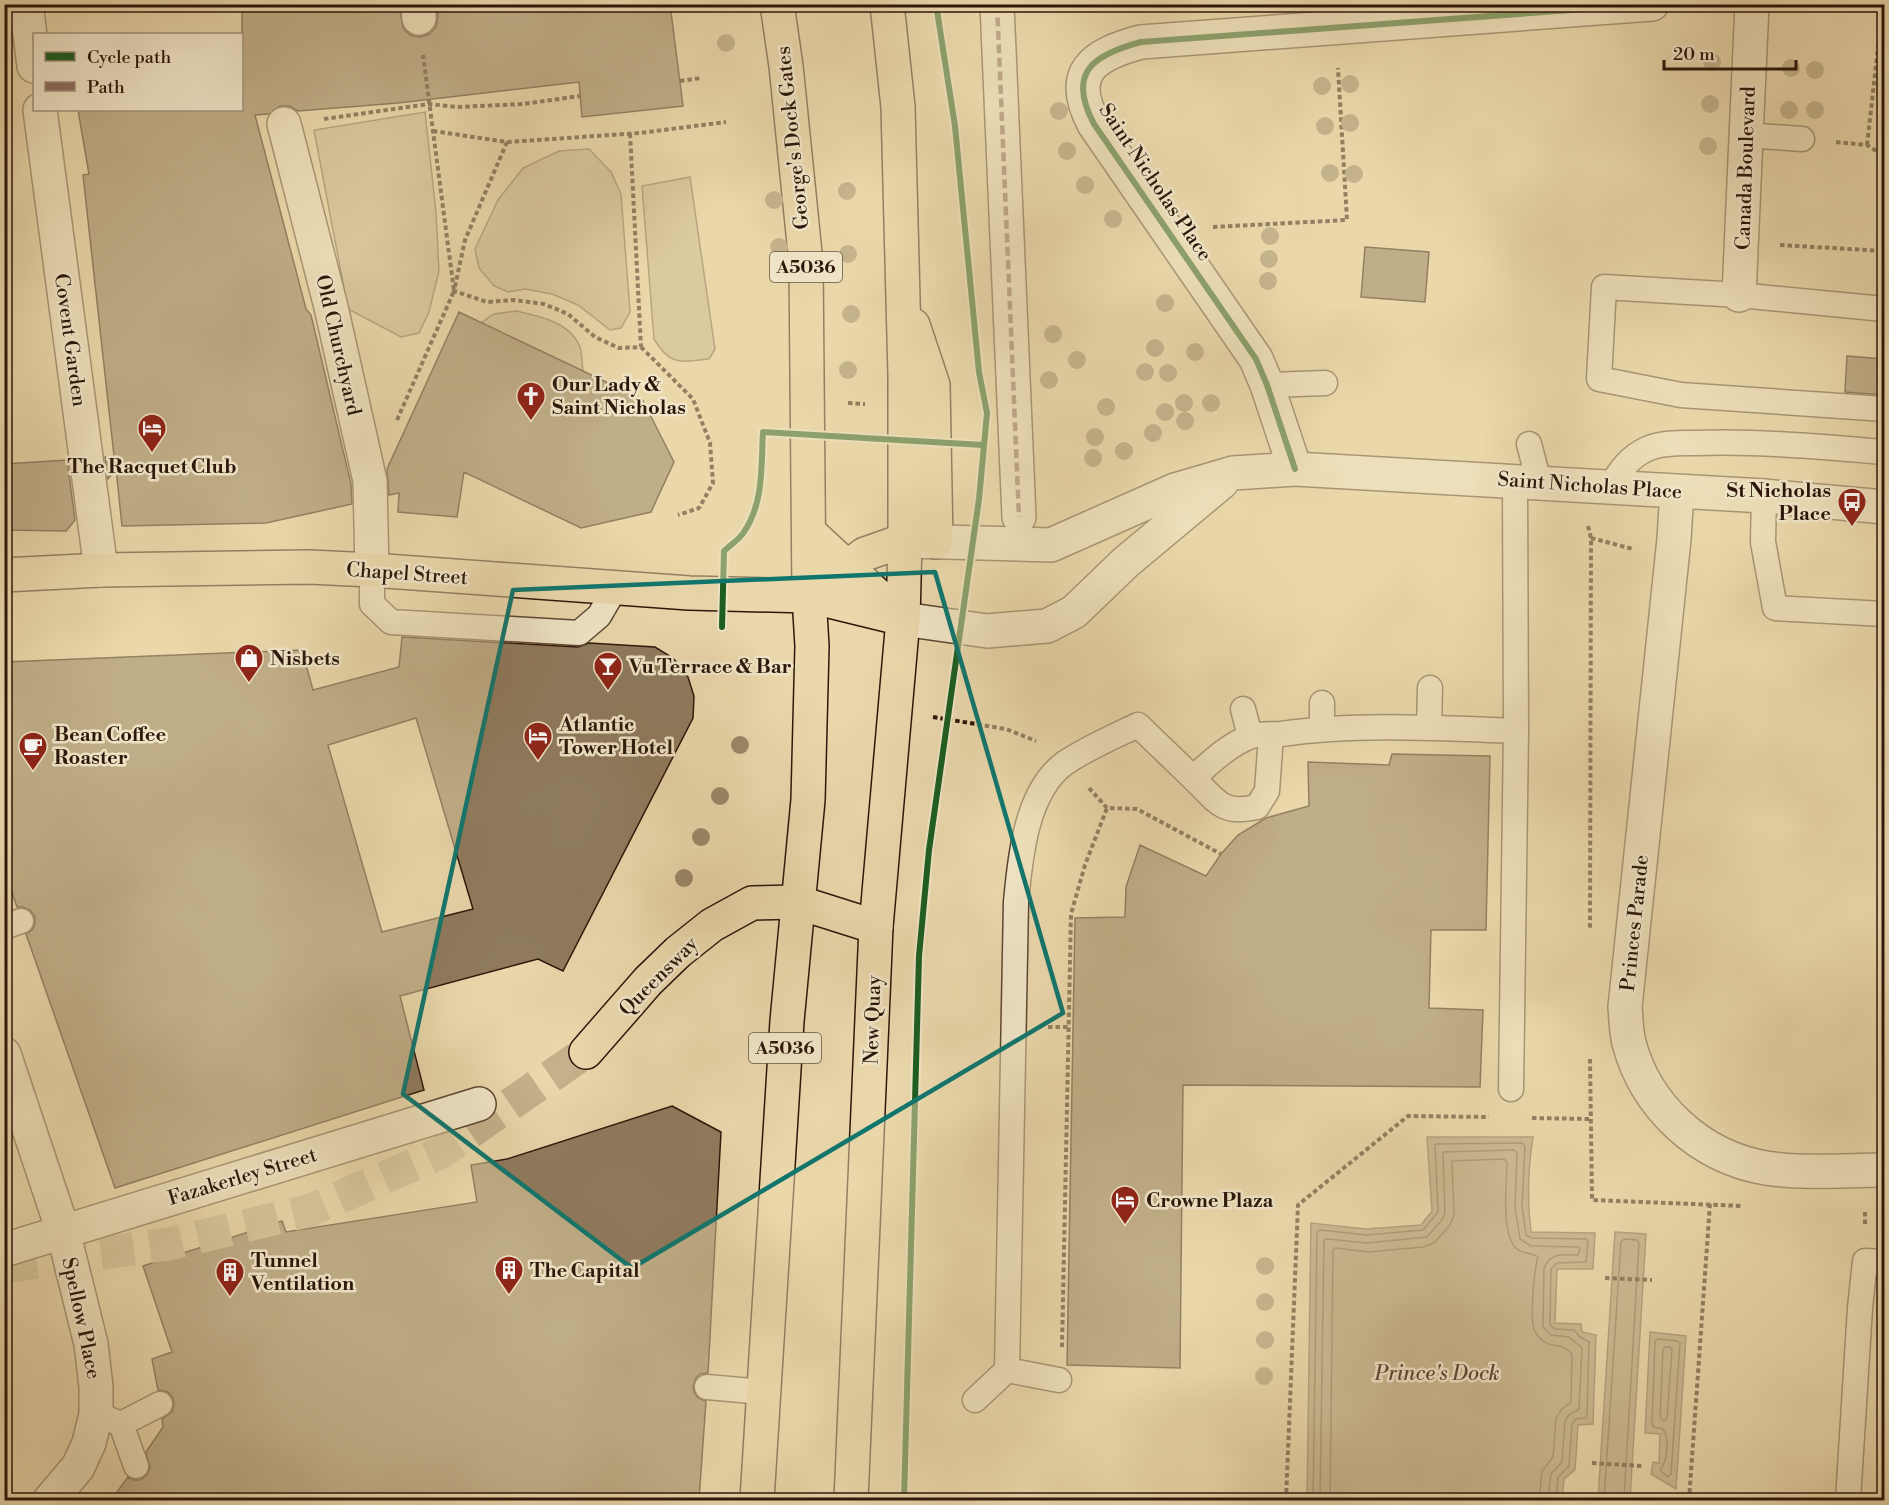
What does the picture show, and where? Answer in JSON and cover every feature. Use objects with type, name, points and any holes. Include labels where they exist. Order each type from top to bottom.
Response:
[{"type":"main road","name":"George's Dock Gates","points":[[777,4],[786,66],[806,263],[809,596]]},
{"type":"main road","points":[[887,4],[898,106],[902,292],[921,541]]},
{"type":"main road","points":[[809,532],[903,619]]},
{"type":"main road","name":"Saint Nicholas Place","points":[[809,596],[865,554],[921,541]]},
{"type":"main road","name":"New Quay","points":[[851,1500],[876,927],[903,619],[921,541]]},
{"type":"main road","name":"Chapel Street","points":[[4,575],[101,570],[309,567],[689,593],[809,596]]},
{"type":"main road","points":[[809,596],[903,619]]},
{"type":"main road","name":"A5036","points":[[757,1500],[787,1022],[808,800],[812,646],[809,596]]},
{"type":"main road","name":"Queensway","points":[[586,1052],[648,981],[678,952],[712,925],[752,903],[797,902],[876,927]]},
{"type":"street","points":[[26,4],[33,58]]},
{"type":"street","points":[[997,4],[1019,517]]},
{"type":"street","name":"Saint Nicholas Place","points":[[1294,469],[1267,384],[1256,360],[1094,124],[1085,107],[1082,86],[1089,67],[1102,56],[1120,47],[1141,42],[1652,4]]},
{"type":"street","name":"Canada Boulevard","points":[[1739,296],[1752,4]]},
{"type":"street","name":"Covent Garden","points":[[40,111],[101,570]]},
{"type":"street","name":"Old Churchyard","points":[[284,124],[331,307],[370,481],[372,570]]},
{"type":"street","name":"Saint Nicholas Place","points":[[921,541],[1051,545],[1175,489],[1233,473],[1294,469],[1764,496],[1884,507]]},
{"type":"street","points":[[903,619],[987,631],[1047,626],[1074,612],[1126,562],[1233,473]]},
{"type":"street","name":"Princes Parade","points":[[1677,491],[1674,539],[1625,1007],[1629,1041],[1638,1071],[1654,1099],[1687,1133],[1713,1150],[1738,1161],[1767,1168],[1884,1170]]},
{"type":"street","name":"Spellow Place","points":[[4,1054],[63,1231],[91,1344],[96,1387],[108,1419],[89,1443],[78,1467],[50,1500]]},
{"type":"street","name":"Fazakerley Street","points":[[4,1250],[479,1104]]},
{"type":"lane","points":[[1746,135],[1802,139]]},
{"type":"lane","points":[[1884,309],[1604,287],[1599,379],[1681,395],[1884,409]]},
{"type":"lane","points":[[1267,384],[1325,383]]},
{"type":"lane","points":[[1610,487],[1624,465],[1648,448],[1678,443],[1789,445],[1884,452]]},
{"type":"lane","points":[[1511,1089],[1516,731],[1529,444]]},
{"type":"lane","points":[[1764,496],[1763,542],[1775,608],[1884,614]]},
{"type":"lane","points":[[372,570],[372,604],[391,621],[579,633],[599,616],[616,587]]},
{"type":"lane","points":[[1429,728],[1430,688]]},
{"type":"lane","points":[[1322,703],[1322,728]]},
{"type":"lane","points":[[975,1400],[1006,1370],[1016,902],[1020,858],[1040,790],[1063,764],[1138,725],[1222,806],[1239,811],[1257,807],[1267,791],[1261,736],[1243,709]]},
{"type":"lane","points":[[1193,778],[1223,752],[1261,736],[1322,728],[1516,731]]},
{"type":"lane","points":[[1848,1500],[1865,1261],[1884,1262]]},
{"type":"lane","points":[[1006,1370],[1059,1380]]},
{"type":"lane","points":[[707,1387],[763,1392]]},
{"type":"lane","points":[[136,1466],[108,1419],[160,1404]]},
{"type":"path","points":[[1867,145],[1883,4]]},
{"type":"path","points":[[418,11],[454,291]]},
{"type":"path","points":[[1209,228],[1347,220],[1336,28]]},
{"type":"path","points":[[680,81],[701,78]]},
{"type":"path","points":[[284,124],[429,104],[458,107],[523,104],[580,96]]},
{"type":"path","points":[[433,131],[507,142],[630,133],[726,122]]},
{"type":"path","points":[[630,133],[641,347],[693,399],[710,443],[713,483],[699,508],[678,514]]},
{"type":"path","points":[[1802,139],[1867,145],[1884,156]]},
{"type":"path","points":[[370,481],[454,291],[465,240],[507,142]]},
{"type":"path","points":[[1779,245],[1884,250]]},
{"type":"path","points":[[454,291],[487,302],[514,300],[544,304],[568,314],[595,337],[619,348],[641,347]]},
{"type":"path","points":[[1591,538],[1637,550]]},
{"type":"path","points":[[947,729],[950,709]]},
{"type":"path","points":[[933,717],[1006,729],[1036,741]]},
{"type":"path","points":[[1087,785],[1107,808],[1137,809],[1221,854]]},
{"type":"path","points":[[1059,1380],[1062,1344],[1071,914],[1085,865],[1107,808]]},
{"type":"path","points":[[1286,1500],[1298,1205],[1408,1116],[1498,1118]]},
{"type":"path","points":[[1521,1118],[1590,1119]]},
{"type":"path","points":[[1689,1500],[1710,1204]]},
{"type":"path","points":[[1605,1278],[1652,1280]]},
{"type":"path","points":[[1592,1463],[1642,1466]]},
{"type":"highlighted area","points":[[935,572],[1063,1013],[632,1268],[403,1094],[513,590]]},
{"type":"shaded area","points":[[425,112],[436,212],[439,271],[429,312],[419,333],[401,337],[348,309],[314,130]]},
{"type":"shaded area","points":[[589,149],[611,172],[621,194],[630,312],[621,328],[610,330],[578,305],[552,294],[525,289],[508,292],[494,286],[479,268],[475,249],[498,200],[523,168],[559,151]]},
{"type":"shaded area","points":[[690,177],[715,349],[709,359],[683,361],[665,354],[654,339],[642,186]]},
{"type":"shaded area","points":[[516,311],[553,322],[569,332],[580,347],[583,371],[481,323],[494,314]]},
{"type":"water","name":"Prince's Dock","points":[[1427,1137],[1533,1137],[1529,1184],[1531,1232],[1595,1233],[1593,1269],[1557,1269],[1555,1323],[1581,1324],[1582,1332],[1596,1335],[1593,1424],[1578,1425],[1575,1470],[1564,1479],[1562,1500],[1307,1500],[1311,1223],[1366,1229],[1421,1225],[1432,1211]]},
{"type":"water","points":[[1615,1232],[1646,1234],[1630,1500],[1598,1500]]},
{"type":"water","points":[[1650,1332],[1686,1336],[1676,1489],[1651,1474],[1653,1462],[1659,1463],[1660,1434],[1645,1433]]},
{"type":"building","points":[[242,4],[399,4],[403,28],[410,35],[420,37],[429,34],[436,27],[437,4],[670,4],[683,106],[582,117],[579,82],[398,103],[298,111],[290,106],[280,106],[269,114],[255,115],[306,309],[311,315],[351,484],[352,504],[266,523],[122,526],[116,469],[108,479],[105,457],[114,456],[83,175],[89,174],[78,111],[243,111]]},
{"type":"building","points":[[1365,247],[1429,252],[1425,302],[1361,297]]},
{"type":"building","name":"Our Lady & Saint Nicholas","points":[[459,312],[642,399],[674,462],[651,512],[581,528],[464,472],[457,517],[398,512],[399,493],[389,495],[387,469]]},
{"type":"building","points":[[1847,356],[1884,359],[1883,395],[1845,392]]},
{"type":"building","points":[[67,460],[75,520],[66,531],[8,530],[4,501],[4,464]]},
{"type":"building","points":[[402,637],[578,647],[589,643],[655,647],[673,658],[688,677],[694,696],[693,718],[563,971],[538,959],[400,996],[424,1090],[115,1188],[26,934],[32,930],[35,917],[30,910],[17,907],[4,869],[4,662],[302,650],[313,690],[399,667]],"holes":[[[416,718],[473,909],[382,932],[328,745]]]},
{"type":"building","points":[[1392,754],[1490,756],[1486,930],[1431,930],[1429,1008],[1483,1010],[1480,1087],[1183,1085],[1180,1368],[1067,1365],[1075,918],[1125,917],[1126,887],[1140,845],[1206,876],[1238,835],[1266,818],[1309,806],[1308,762],[1389,765]]},
{"type":"building","name":"The Capital","points":[[672,1106],[721,1132],[708,1373],[700,1374],[693,1386],[698,1398],[706,1401],[699,1500],[111,1500],[128,1477],[140,1480],[147,1475],[150,1468],[146,1452],[163,1427],[162,1419],[172,1412],[174,1405],[173,1398],[168,1392],[158,1390],[152,1359],[172,1352],[143,1266],[282,1221],[286,1232],[477,1202],[471,1165],[507,1159]]},
{"type":"tunnel","points":[[4,1267],[169,1244],[311,1210],[440,1153],[586,1052]]},
{"type":"marked path","points":[[997,4],[1019,517]]},
{"type":"cycle path","points":[[904,1500],[919,956],[929,850],[979,499],[987,413],[979,372],[955,126],[936,4]]},
{"type":"cycle path","points":[[1295,469],[1256,359],[1094,124],[1083,92],[1084,79],[1089,69],[1097,60],[1109,53],[1141,42],[1652,4]]},
{"type":"cycle path","points":[[722,627],[724,551],[742,535],[755,509],[760,484],[763,432],[983,445]]},
{"type":"place","name":"Our Lady & Saint Nicholas","points":[[531,422]]},
{"type":"place","name":"The Racquet Club","points":[[152,454]]},
{"type":"place","name":"St Nicholas Place","points":[[1852,528]]},
{"type":"place","name":"Nisbets","points":[[249,684]]},
{"type":"place","name":"Vu Terrace & Bar","points":[[608,692]]},
{"type":"place","name":"Atlantic Tower Hotel","points":[[538,762]]},
{"type":"place","name":"Bean Coffee Roaster","points":[[33,772]]},
{"type":"place","name":"Crowne Plaza","points":[[1125,1226]]},
{"type":"place","name":"The Capital","points":[[509,1296]]},
{"type":"place","name":"Tunnel Ventilation","points":[[230,1298]]}]
